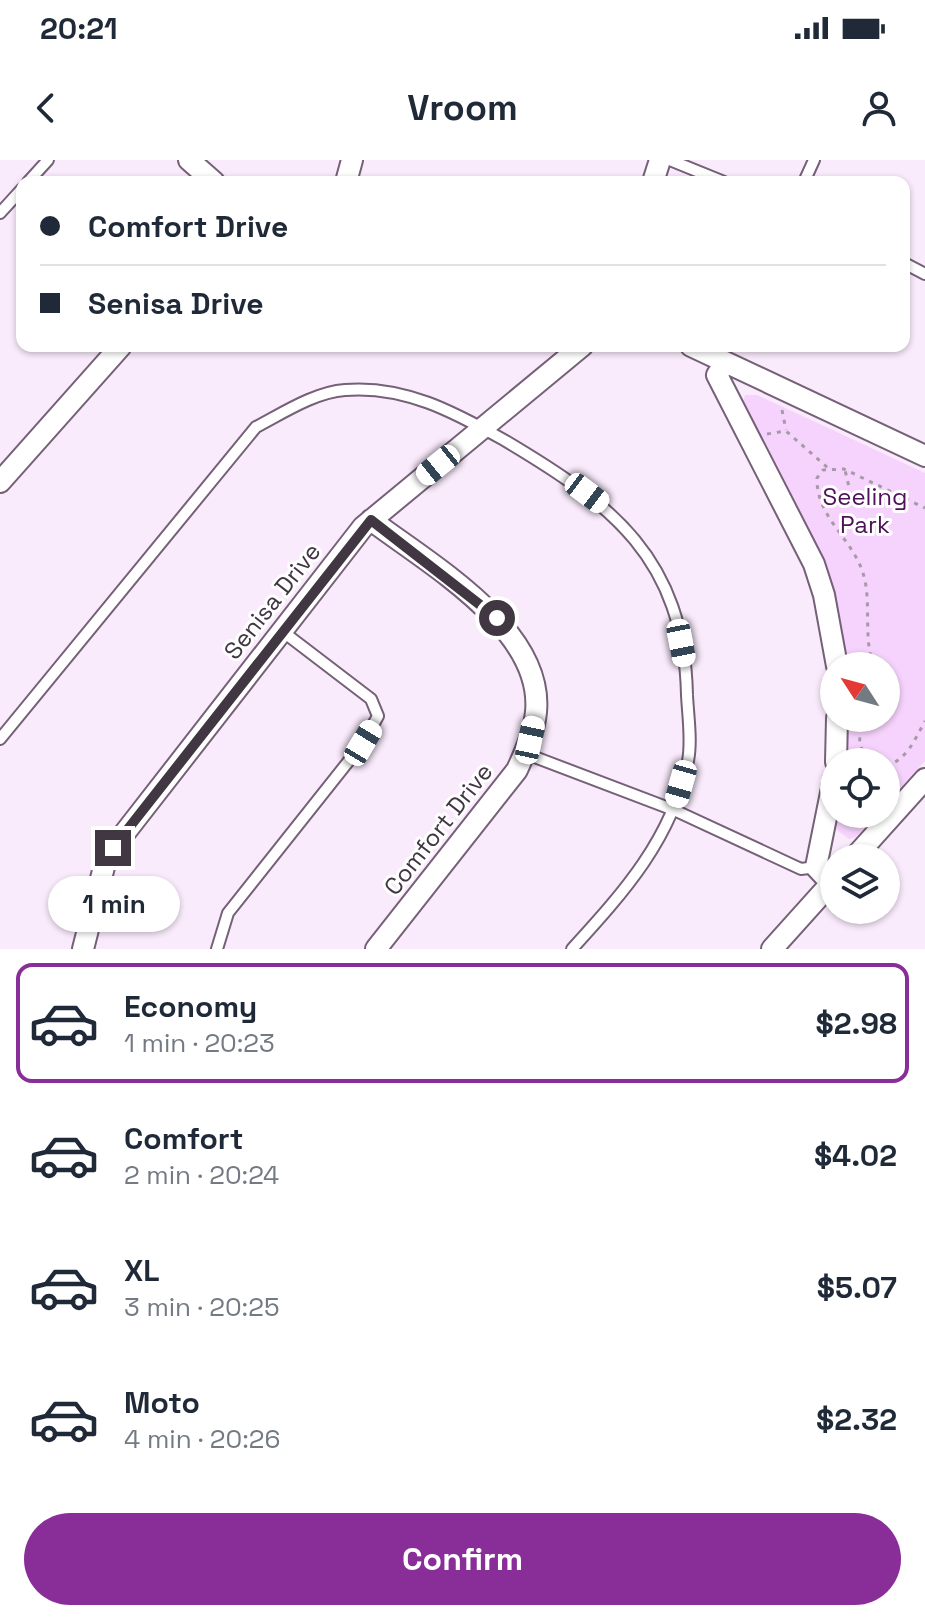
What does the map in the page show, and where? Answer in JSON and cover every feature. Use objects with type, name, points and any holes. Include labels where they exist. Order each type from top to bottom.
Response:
[{"type":"street","points":[[189,160],[207,176]]},
{"type":"street","points":[[0,482],[116,352]]},
{"type":"street","name":"Senisa Drive","points":[[83,949],[105,863],[113,848],[371,520],[575,352]]},
{"type":"street","points":[[703,352],[925,456]]},
{"type":"street","points":[[725,363],[717,375],[814,564],[824,595],[834,652]]},
{"type":"street","name":"Comfort Drive","points":[[371,520],[485,606],[509,631],[533,676],[536,711],[524,753],[503,788],[376,949]]},
{"type":"street","points":[[867,844],[925,779]]},
{"type":"street","points":[[820,870],[816,867],[824,828]]},
{"type":"street","points":[[772,949],[820,895]]},
{"type":"lane","points":[[33,176],[48,160]]},
{"type":"lane","points":[[670,160],[709,176]]},
{"type":"lane","points":[[0,213],[16,196]]},
{"type":"lane","points":[[0,739],[256,427],[292,407],[342,390],[387,389],[439,405],[483,428],[609,509],[644,549],[675,613],[687,673],[689,759],[674,810],[631,885],[572,949]]},
{"type":"lane","points":[[217,949],[228,913],[363,743],[378,716],[371,699],[282,631]]},
{"type":"lane","points":[[524,753],[674,810],[801,869],[816,867]]},
{"type":"path","points":[[746,433],[756,428],[772,434],[786,431],[828,468],[844,469],[925,508]]},
{"type":"path","points":[[828,468],[817,478],[819,497],[833,526],[862,569],[867,587],[869,652]]},
{"type":"path","points":[[819,497],[840,501],[846,495],[849,479],[844,469]]},
{"type":"path","points":[[900,760],[925,721]]},
{"type":"green space","name":"Seeling Park","points":[[745,395],[757,395],[925,473],[925,761],[900,789],[900,748],[847,748],[848,732],[900,732],[900,652],[843,652],[840,630],[820,562],[792,500],[742,406]]},
{"type":"green space","points":[[834,828],[864,828],[856,837],[849,839]]},
{"type":"route","points":[[113,848],[371,520],[497,618]]}]
